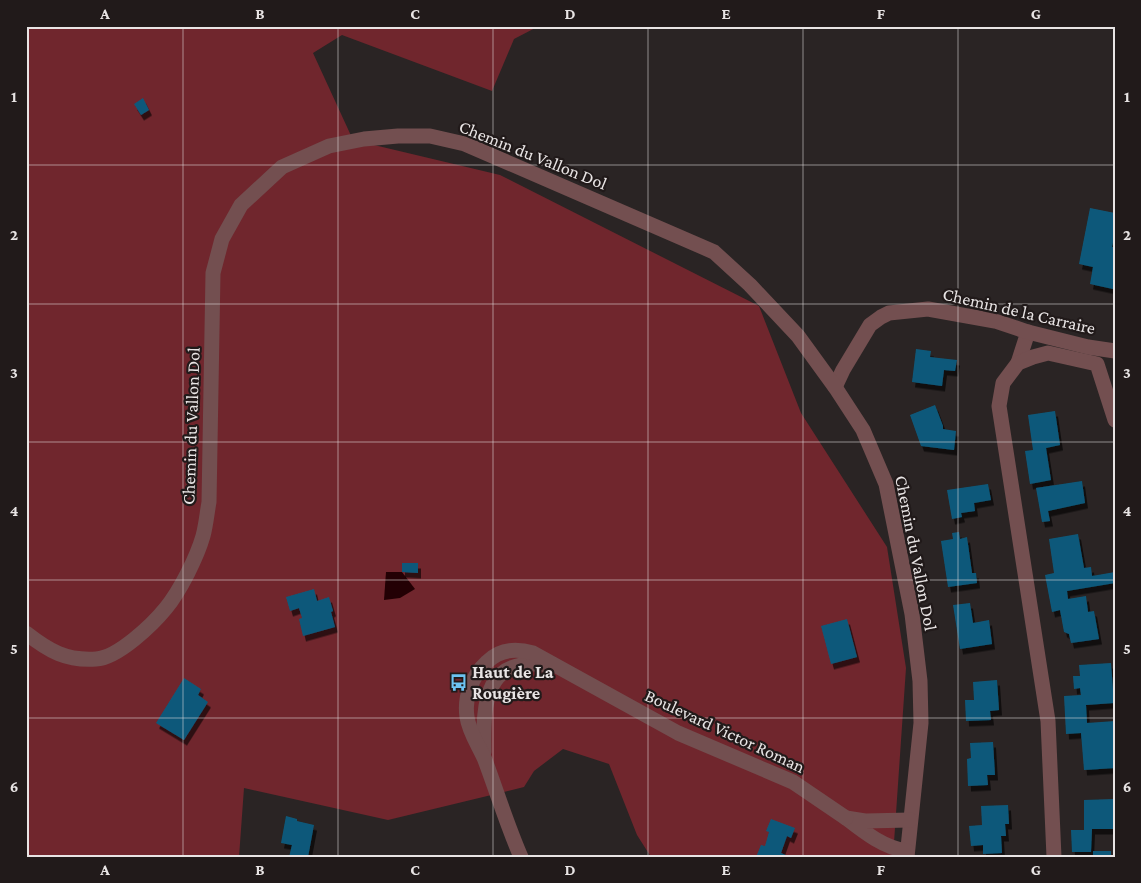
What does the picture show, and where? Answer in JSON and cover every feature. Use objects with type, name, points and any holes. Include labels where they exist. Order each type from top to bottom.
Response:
[{"type":"street","name":"Chemin du Vallon Dol","points":[[26,633],[45,648],[69,658],[98,659],[122,649],[144,630],[167,607],[187,574],[202,537],[209,502],[213,273],[222,239],[241,205],[282,167],[329,146],[364,139],[398,136],[430,136],[464,144],[714,252],[750,285],[798,336],[863,430],[886,484],[912,614],[920,682],[921,723],[907,854]]},
{"type":"street","name":"Chemin de la Carraire","points":[[835,387],[870,324],[889,314],[928,309],[995,321],[1028,332],[1088,347],[1115,351]]},
{"type":"street","points":[[1028,332],[1018,364],[1003,383],[999,406],[1048,721],[1054,857]]},
{"type":"street","points":[[1018,364],[1048,353],[1097,364],[1115,420]]},
{"type":"street","name":"Boulevard Victor Roman","points":[[520,857],[484,758],[483,726],[488,692],[495,679],[504,671],[522,664],[537,663],[558,667],[678,733],[793,782],[862,831],[880,842],[907,854]]},
{"type":"street","name":"Boulevard Victor Roman","points":[[846,818],[873,822],[910,820]]},
{"type":"shaded area","points":[[26,26],[44,29],[46,26],[539,26],[514,39],[492,91],[342,35],[313,53],[353,140],[500,175],[759,306],[801,413],[887,547],[906,668],[893,857],[651,857],[637,835],[609,764],[563,749],[534,771],[524,787],[388,820],[244,788],[239,857],[26,857]]},
{"type":"shaded area","points":[[386,572],[402,572],[415,589],[400,598],[384,600]]},
{"type":"building","points":[[143,98],[149,110],[141,115],[134,104]]},
{"type":"building","points":[[1090,208],[1115,213],[1115,234],[1112,247],[1115,247],[1113,289],[1090,284],[1093,267],[1079,264]]},
{"type":"building","points":[[916,349],[931,351],[930,357],[957,360],[955,371],[944,370],[942,386],[912,382]]},
{"type":"building","points":[[935,405],[943,429],[956,431],[954,450],[921,446],[910,415]]},
{"type":"building","points":[[1055,411],[1060,445],[1046,448],[1051,480],[1030,484],[1025,451],[1033,450],[1028,415]]},
{"type":"building","points":[[1082,481],[1085,503],[1048,511],[1050,521],[1042,522],[1036,488]]},
{"type":"building","points":[[988,484],[991,500],[974,503],[975,511],[961,513],[962,517],[952,519],[947,490]]},
{"type":"building","points":[[959,532],[960,539],[967,537],[972,573],[976,573],[977,583],[948,587],[941,541],[953,539],[952,533]]},
{"type":"building","points":[[1078,534],[1084,568],[1091,567],[1092,576],[1115,572],[1115,583],[1067,591],[1068,599],[1086,596],[1088,612],[1094,611],[1099,639],[1071,643],[1069,634],[1064,632],[1060,610],[1052,612],[1045,575],[1054,573],[1049,539]]},
{"type":"building","points":[[402,563],[418,563],[418,573],[402,572]]},
{"type":"building","points":[[314,589],[317,601],[329,597],[335,627],[303,636],[299,619],[302,618],[299,608],[290,611],[286,597]]},
{"type":"building","points":[[970,603],[973,623],[989,620],[992,644],[960,649],[953,605]]},
{"type":"building","points":[[847,619],[857,657],[831,664],[821,626]]},
{"type":"building","points":[[1111,663],[1114,703],[1086,705],[1087,723],[1115,721],[1115,768],[1084,770],[1081,733],[1066,734],[1064,696],[1081,695],[1080,688],[1074,689],[1073,676],[1080,676],[1079,665]]},
{"type":"building","points":[[184,678],[201,689],[198,695],[208,702],[184,740],[156,723]]},
{"type":"building","points":[[997,680],[999,710],[990,711],[991,720],[966,721],[965,700],[974,700],[973,682]]},
{"type":"building","points":[[993,742],[995,775],[987,775],[988,785],[968,786],[967,759],[971,758],[970,743]]},
{"type":"building","points":[[1114,799],[1115,829],[1092,829],[1091,852],[1072,852],[1071,830],[1084,830],[1084,800]]},
{"type":"building","points":[[1008,805],[1009,824],[1005,824],[1006,836],[1001,836],[1002,853],[983,854],[983,845],[971,846],[969,826],[982,825],[981,806]]},
{"type":"building","points":[[286,816],[314,825],[308,857],[289,857],[292,845],[281,843]]},
{"type":"building","points":[[771,819],[795,828],[791,838],[787,836],[781,853],[790,857],[756,857],[761,845],[765,846],[769,832],[766,831]]},
{"type":"building","points":[[1093,851],[1111,851],[1111,857],[1093,857]]},
{"type":"place","name":"Haut de La Rougière","points":[[458,682]]}]
